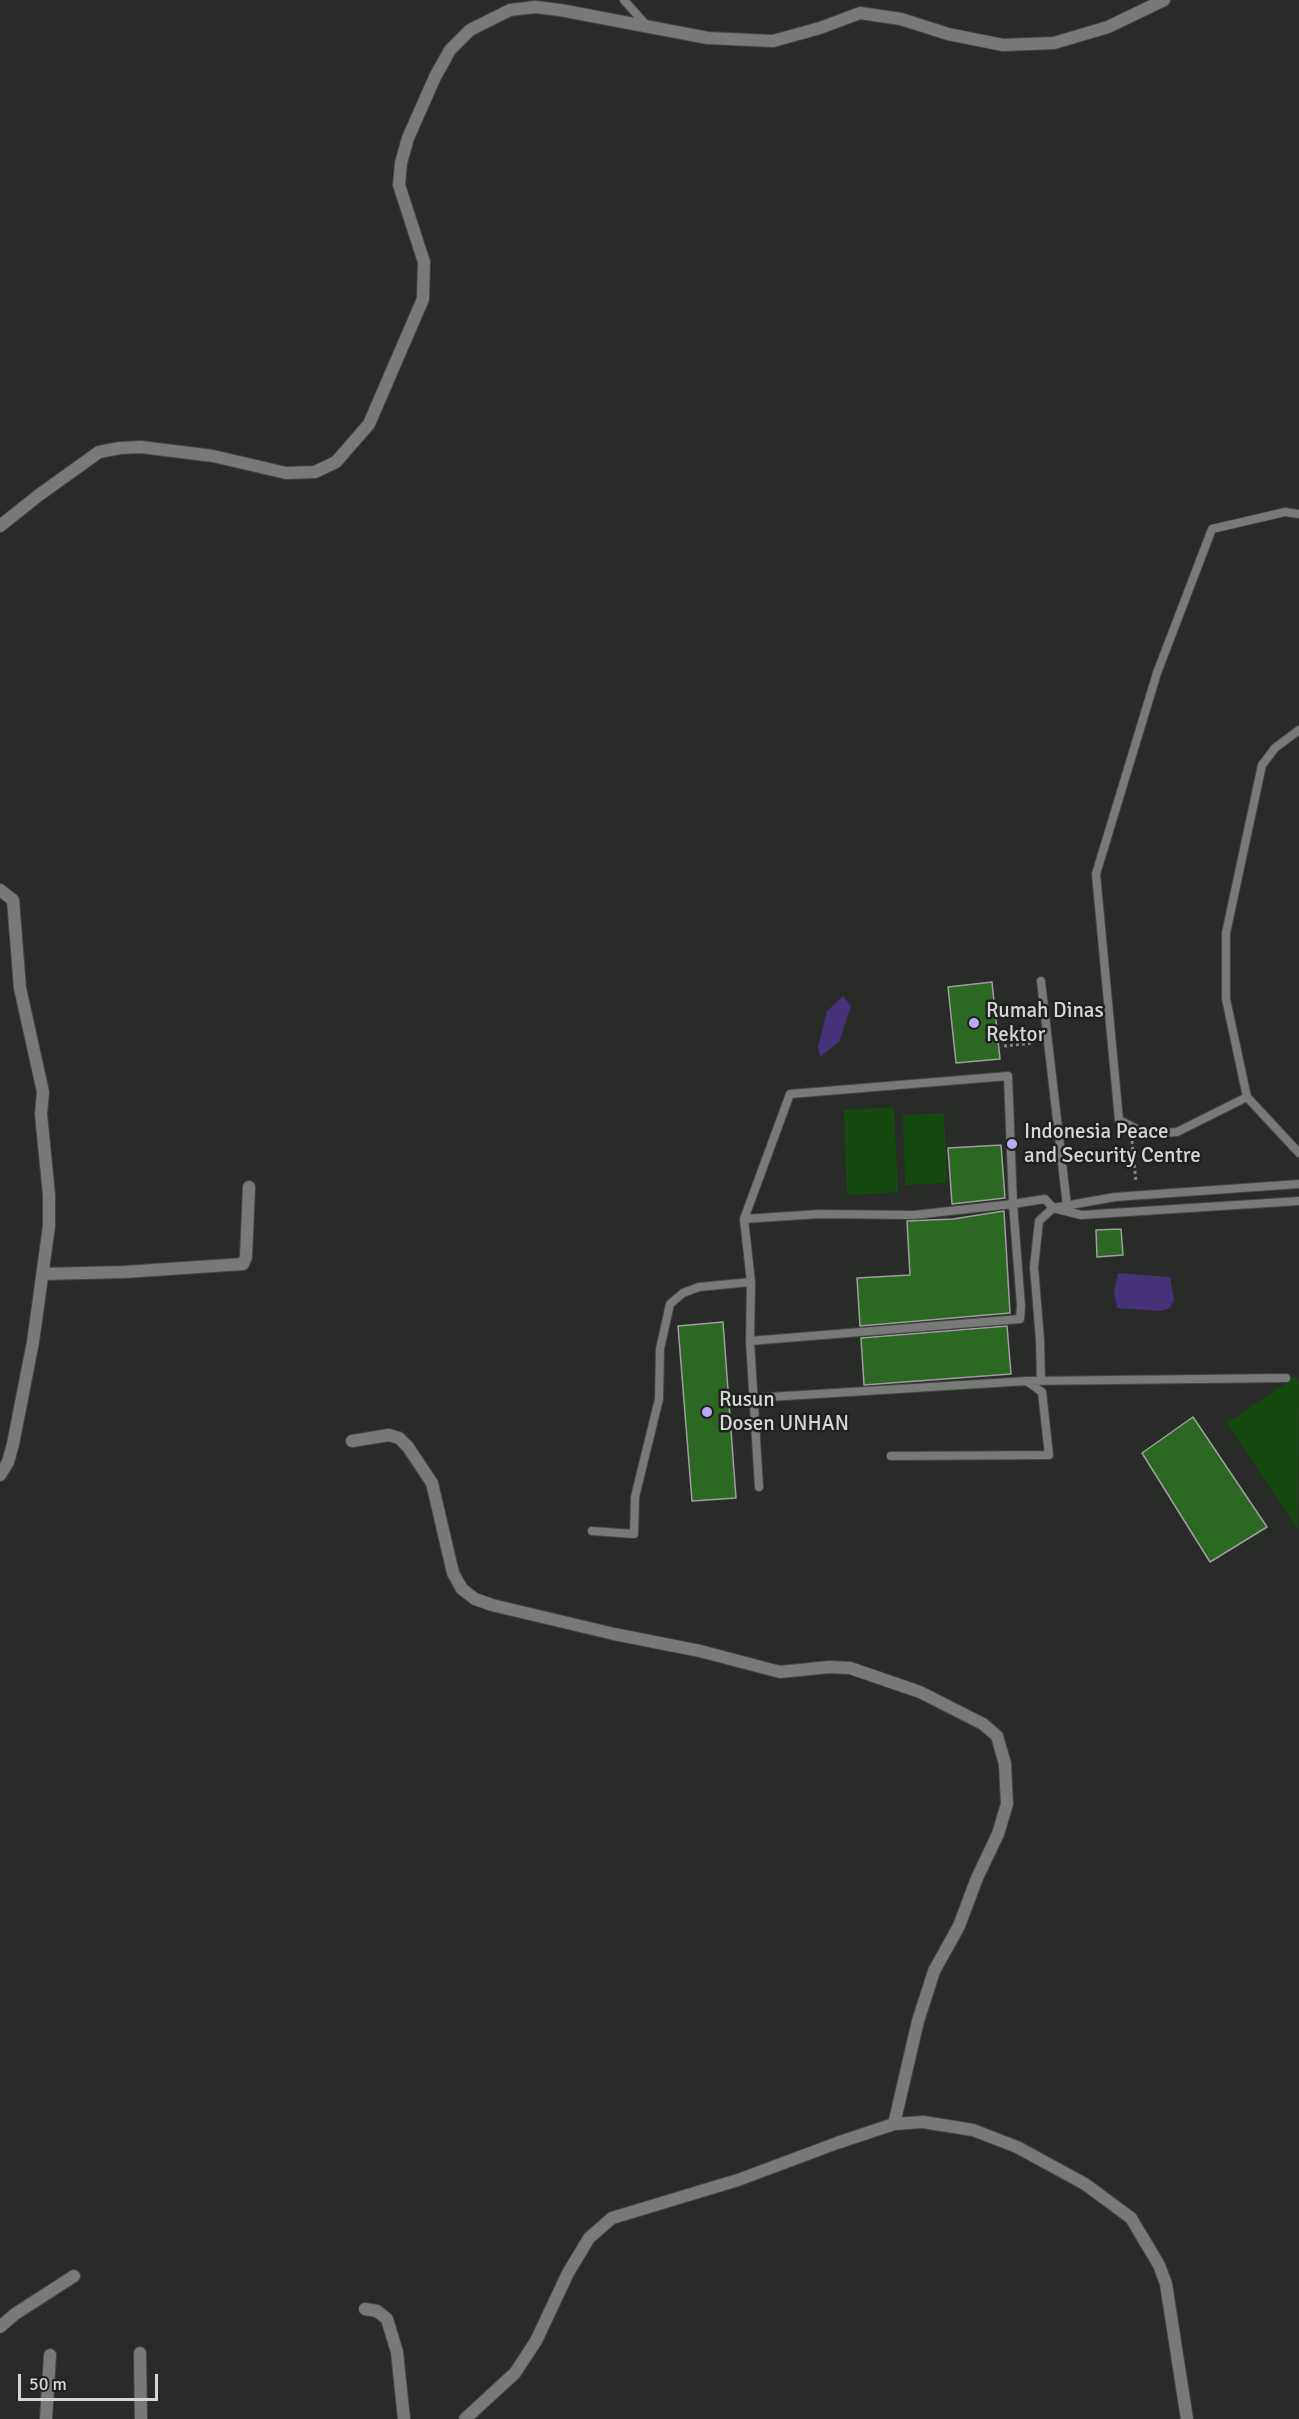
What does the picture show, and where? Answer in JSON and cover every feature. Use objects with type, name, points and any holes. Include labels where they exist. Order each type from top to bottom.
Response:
[{"type":"street","points":[[0,526],[99,452],[120,447],[141,447],[213,456],[286,473],[315,472],[336,462],[369,423],[423,299],[424,262],[399,185],[401,163],[408,138],[450,50],[470,30],[510,10],[535,7],[708,38],[773,41],[820,28],[860,13],[901,19],[948,34],[1003,45],[1054,43],[1108,27],[1164,0]]},
{"type":"street","points":[[0,890],[13,900],[20,988],[44,1092],[41,1114],[49,1195],[49,1226],[43,1274],[20,1415],[8,1462],[0,1475]]},
{"type":"street","points":[[43,1274],[124,1272],[243,1264],[246,1257],[249,1187]]},
{"type":"street","points":[[352,1441],[389,1435],[399,1438],[408,1447],[432,1483],[453,1573],[462,1589],[475,1599],[492,1605],[614,1634],[700,1651],[780,1672],[829,1667],[850,1668],[920,1692],[983,1724],[997,1736],[1005,1764],[1006,1804],[998,1834],[977,1878],[959,1926],[934,1971],[918,2021],[894,2124]]},
{"type":"street","points":[[465,2419],[514,2373],[537,2341],[568,2273],[589,2238],[612,2218],[771,2169],[894,2124],[922,2122],[973,2130],[1017,2147],[1085,2184],[1131,2218],[1159,2265],[1166,2284],[1187,2419]]},
{"type":"street","points":[[0,2327],[15,2314],[74,2276]]},
{"type":"street","points":[[364,2309],[377,2311],[387,2319],[397,2352],[404,2419]]},
{"type":"street","points":[[140,2353],[141,2419]]},
{"type":"street","points":[[46,2419],[50,2355]]},
{"type":"lane","points":[[624,0],[647,26]]},
{"type":"lane","points":[[1247,1097],[1177,1132],[1147,1134],[1119,1120],[1096,874],[1157,673],[1212,529],[1285,512],[1299,514]]},
{"type":"lane","points":[[1299,730],[1275,748],[1262,765],[1226,933],[1226,999],[1247,1097],[1299,1153]]},
{"type":"lane","points":[[1041,981],[1067,1206]]},
{"type":"lane","points":[[750,1341],[1020,1319],[1008,1076],[790,1094],[744,1218],[751,1282],[750,1341],[759,1487]]},
{"type":"lane","points":[[1041,1381],[1034,1267],[1039,1221],[1053,1208],[1137,1196],[1299,1184]]},
{"type":"lane","points":[[744,1218],[819,1214],[914,1215],[1045,1199],[1053,1208],[1081,1215],[1299,1201]]},
{"type":"lane","points":[[592,1531],[634,1534],[635,1497],[659,1399],[660,1348],[670,1304],[683,1293],[699,1287],[751,1282]]},
{"type":"lane","points":[[753,1398],[1027,1381],[1286,1378]]},
{"type":"lane","points":[[891,1456],[1049,1455],[1042,1392],[1027,1381]]},
{"type":"path","points":[[1004,1046],[1048,1042]]},
{"type":"path","points":[[1130,1126],[1137,1196]]},
{"type":"green space","points":[[894,1107],[898,1192],[847,1195],[844,1110]]},
{"type":"green space","points":[[944,1113],[947,1183],[905,1185],[903,1115]]},
{"type":"green space","points":[[1296,1376],[1299,1381],[1298,1529],[1227,1423]]},
{"type":"shaded area","points":[[843,996],[851,1006],[839,1042],[820,1057],[818,1047],[827,1011]]},
{"type":"shaded area","points":[[1118,1273],[1170,1277],[1174,1300],[1170,1308],[1160,1311],[1117,1308],[1114,1292]]},
{"type":"building","name":"Rumah Dinas Rektor","points":[[992,982],[1000,1059],[956,1063],[948,987]]},
{"type":"building","points":[[1001,1145],[1005,1198],[952,1204],[948,1148]]},
{"type":"building","points":[[1004,1211],[1010,1313],[860,1326],[857,1278],[910,1275],[907,1221],[953,1219]]},
{"type":"building","points":[[1121,1229],[1123,1255],[1097,1257],[1096,1230]]},
{"type":"building","name":"Rusun Dosen UNHAN","points":[[723,1322],[736,1498],[692,1501],[678,1326]]},
{"type":"building","points":[[1007,1326],[1011,1374],[864,1385],[861,1338]]},
{"type":"building","points":[[1193,1417],[1267,1527],[1210,1562],[1142,1453]]},
{"type":"place","name":"Rumah Dinas Rektor","points":[[974,1023]]},
{"type":"place","name":"Indonesia Peace and Security Centre","points":[[1012,1144]]},
{"type":"place","name":"Rusun Dosen UNHAN","points":[[707,1412]]}]
